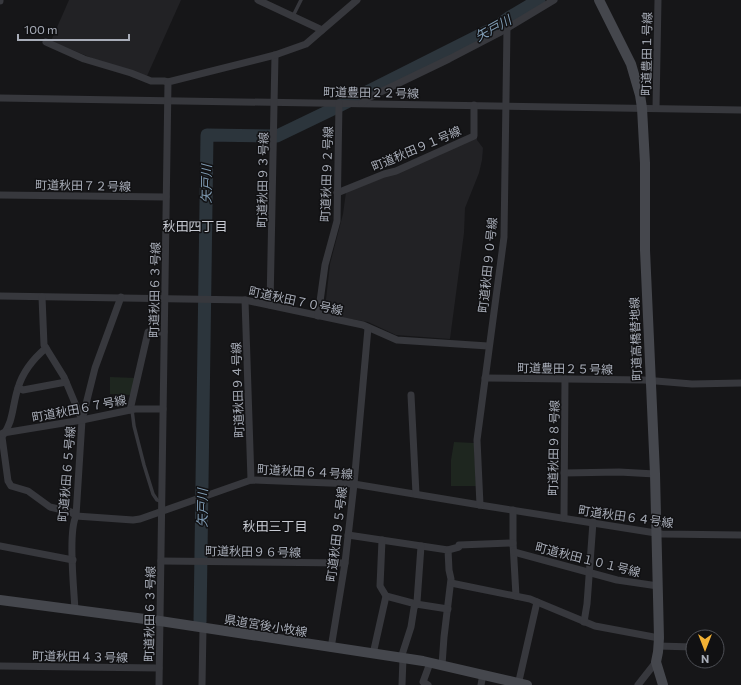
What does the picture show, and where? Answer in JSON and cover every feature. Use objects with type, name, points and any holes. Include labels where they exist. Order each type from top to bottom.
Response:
[{"type":"street","points":[[258,0],[273,3],[293,16],[322,30]]},
{"type":"street","points":[[46,42],[84,60],[130,73],[151,81],[168,82],[275,55],[306,44],[357,0]]},
{"type":"street","points":[[362,103],[375,95],[449,60],[466,49],[499,33],[554,0]]},
{"type":"street","name":"町道高橋替地線","points":[[599,0],[631,64],[640,95],[642,108],[645,163],[645,250],[657,533],[658,642],[656,662],[663,685]]},
{"type":"street","name":"町道豊田１号線","points":[[656,108],[658,0]]},
{"type":"street","name":"町道秋田９０号線","points":[[480,505],[477,440],[488,346],[504,237],[507,27]]},
{"type":"street","name":"町道秋田９３号線","points":[[270,305],[275,55]]},
{"type":"street","name":"町道秋田６３号線","points":[[159,685],[168,82]]},
{"type":"street","name":"町道豊田２２号線","points":[[0,98],[741,110]]},
{"type":"street","name":"町道秋田９２号線","points":[[318,316],[325,265],[337,221],[339,103]]},
{"type":"street","name":"町道秋田９１号線","points":[[338,193],[384,174],[396,172],[474,136],[474,105]]},
{"type":"street","name":"町道秋田７２号線","points":[[0,195],[166,200]]},
{"type":"street","points":[[0,199],[166,200]]},
{"type":"street","name":"町道秋田７０号線","points":[[0,296],[245,300],[368,328],[397,340],[488,346]]},
{"type":"street","points":[[42,297],[44,345],[46,348]]},
{"type":"street","points":[[82,420],[96,368],[121,298]]},
{"type":"street","name":"町道秋田９４号線","points":[[245,300],[251,480]]},
{"type":"street","name":"町道秋田９５号線","points":[[331,648],[345,563],[354,484],[368,328]]},
{"type":"street","points":[[131,410],[148,332],[164,332]]},
{"type":"street","name":"町道秋田６５号線","points":[[46,348],[66,382],[82,420],[76,516],[73,522],[72,560],[75,610]]},
{"type":"street","name":"町道秋田６４号線","points":[[46,348],[38,354],[25,370],[18,388],[9,428],[3,433],[2,437],[8,481],[11,486],[28,491],[50,506],[71,512],[76,516],[133,520],[140,519],[251,480],[354,484],[657,533],[741,535]]},
{"type":"street","name":"町道豊田２５号線","points":[[485,378],[650,381],[692,384],[741,383]]},
{"type":"street","name":"町道秋田９８号線","points":[[564,518],[565,379]]},
{"type":"street","points":[[18,388],[23,390],[66,382]]},
{"type":"street","points":[[412,395],[416,494]]},
{"type":"street","name":"町道秋田６７号線","points":[[3,433],[131,410],[163,409]]},
{"type":"street","points":[[564,474],[619,472],[655,474]]},
{"type":"street","points":[[513,510],[516,596]]},
{"type":"street","points":[[584,622],[593,522]]},
{"type":"street","points":[[348,535],[448,550],[459,547],[459,545],[513,544]]},
{"type":"street","points":[[373,654],[386,596],[380,586],[382,540]]},
{"type":"street","points":[[0,546],[72,560]]},
{"type":"street","points":[[402,685],[402,658],[416,604],[421,546]]},
{"type":"street","points":[[442,665],[451,583],[448,550]]},
{"type":"street","name":"町道秋田１０１号線","points":[[514,552],[617,580],[658,586]]},
{"type":"street","name":"町道秋田９６号線","points":[[161,561],[345,563]]},
{"type":"street","points":[[451,583],[516,596],[537,602],[595,626],[658,642],[685,645]]},
{"type":"street","points":[[386,596],[416,604],[448,609]]},
{"type":"street","name":"県道宮後小牧線","points":[[0,600],[160,621],[402,658],[442,665],[521,684]]},
{"type":"street","points":[[521,684],[537,602]]},
{"type":"street","points":[[202,685],[203,628]]},
{"type":"street","points":[[638,685],[656,662]]},
{"type":"street","points":[[428,685],[424,682],[430,663]]},
{"type":"street","name":"町道秋田４３号線","points":[[0,666],[159,668]]},
{"type":"street","points":[[481,685],[483,674]]},
{"type":"lane","points":[[293,16],[301,0]]},
{"type":"lane","points":[[131,410],[144,465],[153,494],[157,500],[162,502]]},
{"type":"shaded area","points":[[69,0],[181,0],[147,76],[94,59],[51,41]]},
{"type":"shaded area","points":[[477,137],[477,140],[483,148],[482,160],[479,173],[465,208],[464,233],[450,339],[396,335],[368,322],[328,315],[325,308],[330,264],[343,214],[346,192],[440,155],[447,150]]},
{"type":"shaded area","points":[[110,377],[136,378],[131,395],[110,394]]},
{"type":"shaded area","points":[[454,442],[474,443],[476,486],[451,486],[451,460]]},
{"type":"waterway","name":"矢戸川","points":[[200,622],[207,135],[277,136],[498,26],[539,0]]},
{"type":"district","name":"秋田四丁目","points":[[195,226]]},
{"type":"district","name":"秋田三丁目","points":[[275,526]]}]
